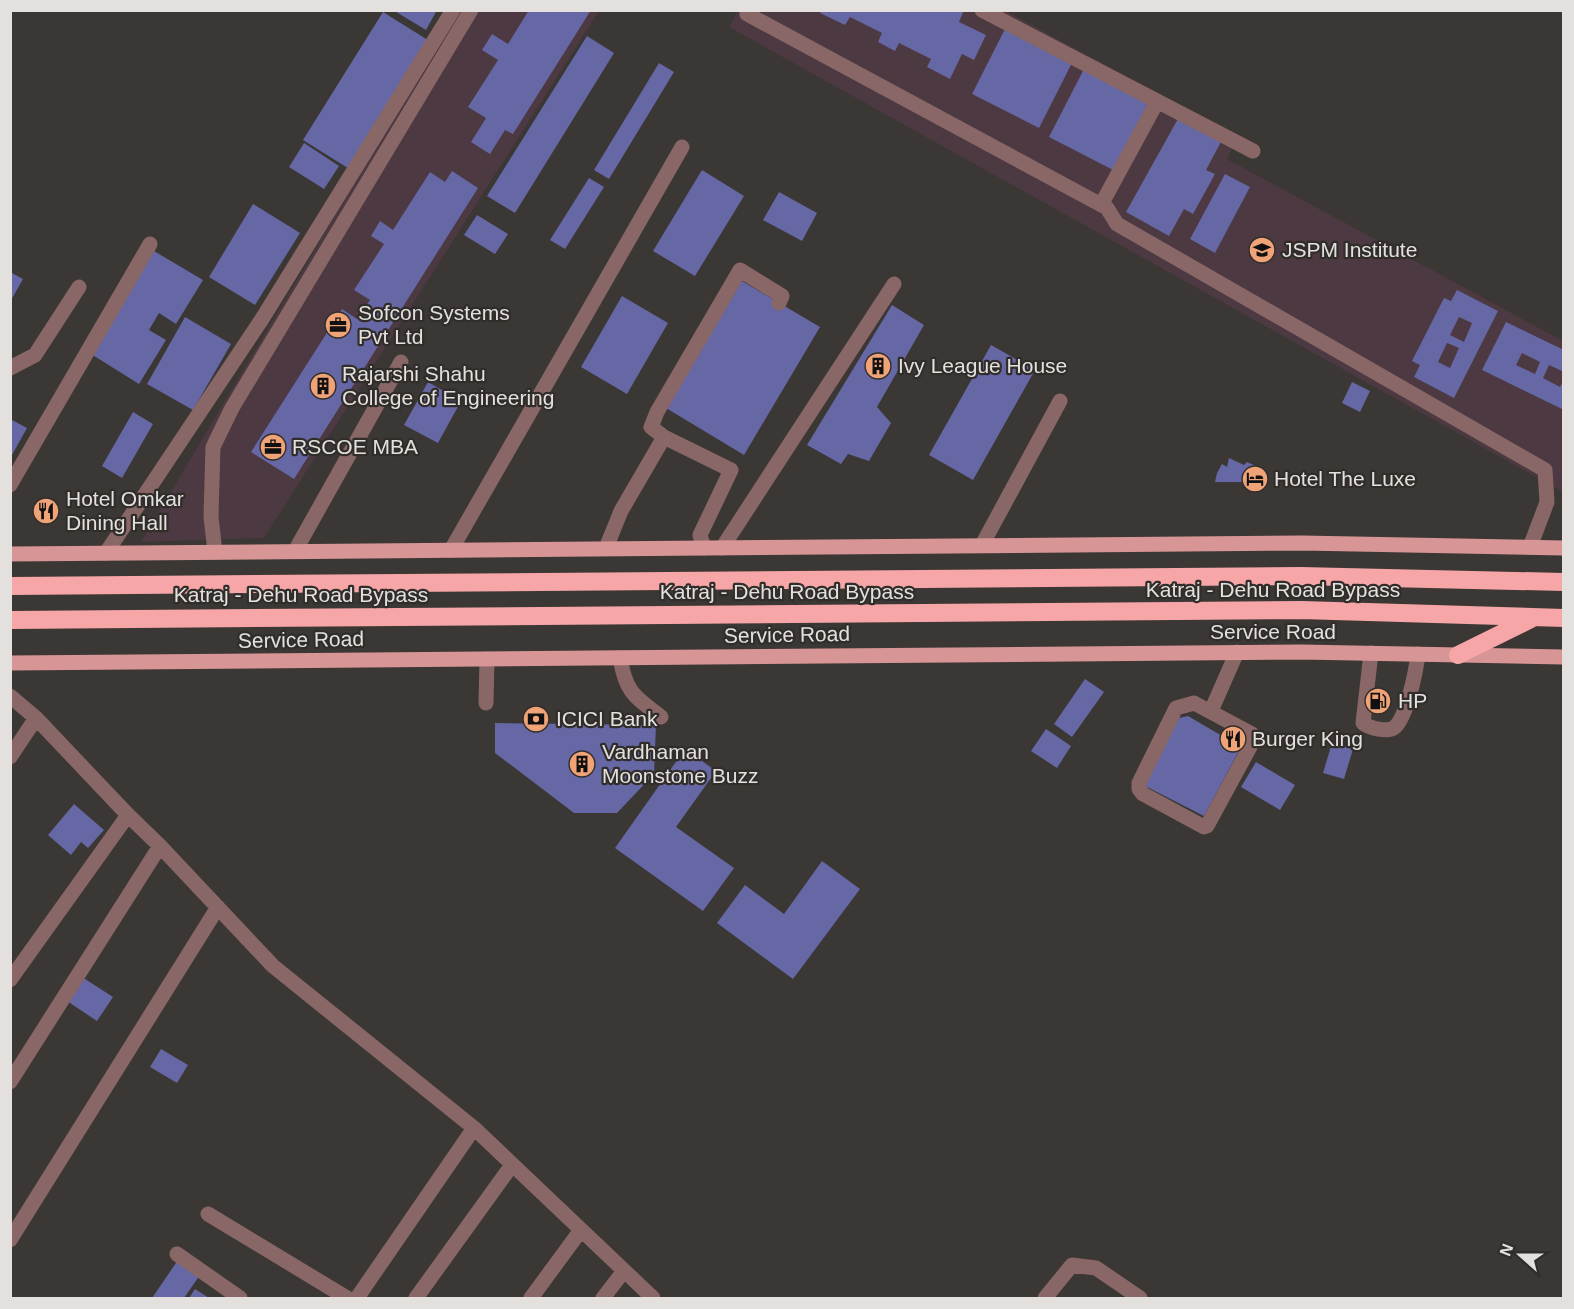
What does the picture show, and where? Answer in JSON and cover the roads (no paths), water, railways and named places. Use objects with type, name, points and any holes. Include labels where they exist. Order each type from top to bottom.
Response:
[{"type":"highway","name":"Katraj - Dehu Road Bypass","points":[[10,585],[1289,576],[1563,582]]},
{"type":"highway","name":"Katraj - Dehu Road Bypass","points":[[10,620],[1289,610],[1563,618]]},
{"type":"highway","points":[[1458,655],[1533,618]]},
{"type":"main road","points":[[10,554],[1302,543],[1563,548]]},
{"type":"main road","name":"Service Road","points":[[10,663],[1237,652],[1563,657]]},
{"type":"street","points":[[106,553],[262,319],[453,10]]},
{"type":"street","points":[[215,552],[211,517],[213,447],[231,408],[471,10]]},
{"type":"street","points":[[749,10],[747,14],[1107,208],[1117,224],[1545,470],[1547,502],[1530,547]]},
{"type":"street","points":[[981,10],[1253,152]]},
{"type":"street","points":[[1101,205],[1157,102]]},
{"type":"street","points":[[451,550],[682,147]]},
{"type":"street","points":[[10,485],[150,244]]},
{"type":"street","points":[[704,548],[700,535],[731,470],[651,427],[657,412],[740,270],[782,296],[779,303]]},
{"type":"street","points":[[722,548],[894,284]]},
{"type":"street","points":[[10,368],[35,355],[79,287]]},
{"type":"street","points":[[295,551],[401,362]]},
{"type":"street","points":[[982,545],[1060,401]]},
{"type":"street","points":[[606,548],[621,511],[664,436]]},
{"type":"street","points":[[1211,711],[1237,652]]},
{"type":"street","points":[[1371,653],[1363,723],[1366,726],[1389,730],[1396,726],[1402,716],[1414,681],[1419,654]]},
{"type":"street","points":[[620,658],[624,680],[629,689],[661,717]]},
{"type":"street","points":[[486,703],[487,659]]},
{"type":"street","points":[[10,696],[36,718],[273,966],[474,1128],[653,1299]]},
{"type":"street","points":[[1194,703],[1211,711],[1252,734],[1252,739],[1251,745],[1207,826],[1204,827],[1143,794],[1139,789],[1139,783],[1176,708],[1194,703]]},
{"type":"street","points":[[10,757],[36,718]]},
{"type":"street","points":[[10,980],[128,815]]},
{"type":"street","points":[[10,1082],[160,846]]},
{"type":"street","points":[[10,1240],[218,907]]},
{"type":"street","points":[[357,1299],[474,1128]]},
{"type":"street","points":[[416,1299],[512,1165]]},
{"type":"street","points":[[208,1214],[347,1299]]},
{"type":"street","points":[[531,1299],[581,1230]]},
{"type":"street","points":[[177,1254],[240,1299]]},
{"type":"street","points":[[1045,1299],[1072,1265],[1096,1268],[1140,1299]]},
{"type":"street","points":[[603,1299],[624,1271]]},
{"type":"place","name":"JSPM Institute","points":[[1262,250]]},
{"type":"place","name":"Sofcon Systems Pvt Ltd","points":[[338,325]]},
{"type":"place","name":"Ivy League House","points":[[878,366]]},
{"type":"place","name":"Rajarshi Shahu College of Engineering","points":[[323,386]]},
{"type":"place","name":"RSCOE MBA","points":[[273,447]]},
{"type":"place","name":"Hotel The Luxe","points":[[1255,479]]},
{"type":"place","name":"Hotel Omkar Dining Hall","points":[[46,511]]},
{"type":"place","name":"HP","points":[[1378,701]]},
{"type":"place","name":"ICICI Bank","points":[[536,719]]},
{"type":"place","name":"Burger King","points":[[1233,739]]},
{"type":"place","name":"Vardhaman Moonstone Buzz","points":[[582,764]]}]
